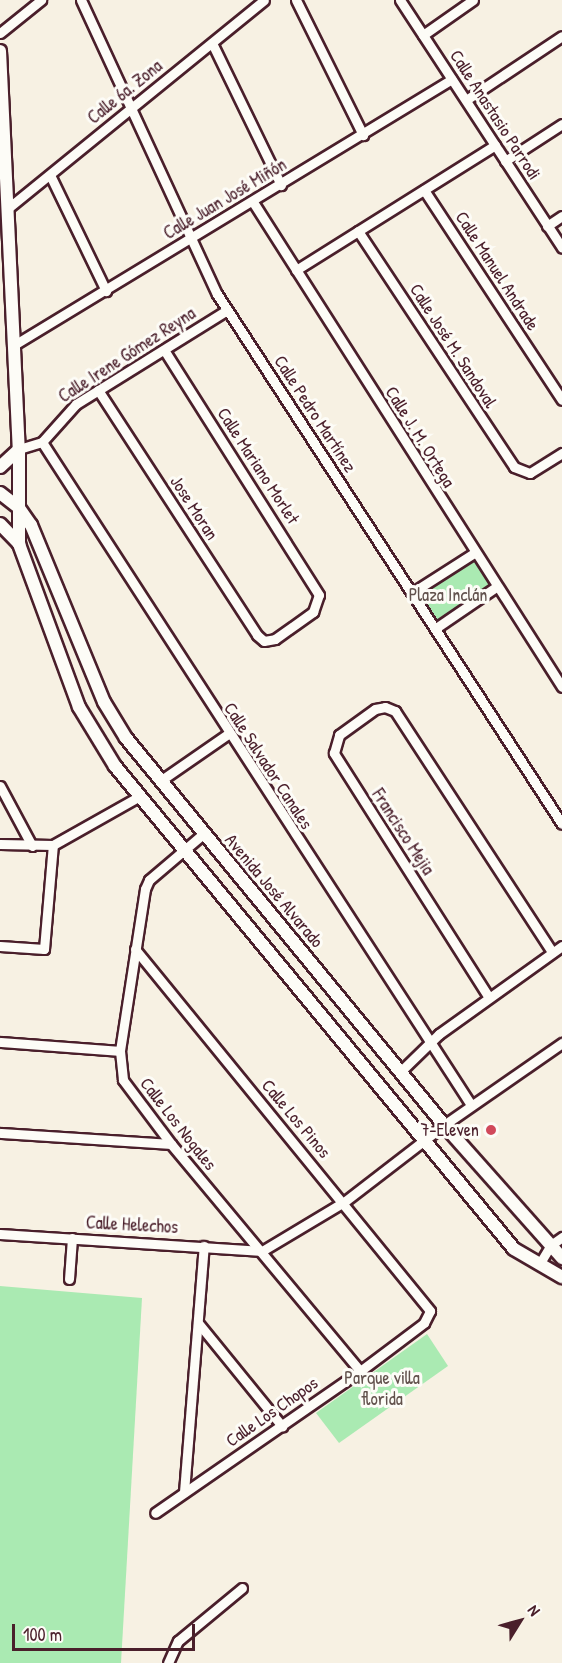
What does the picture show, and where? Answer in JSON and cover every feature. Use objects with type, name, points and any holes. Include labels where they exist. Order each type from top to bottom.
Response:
[{"type":"street","points":[[0,33],[41,0]]},
{"type":"street","name":"Calle Pedro Martínez","points":[[81,0],[189,241],[227,310],[413,592],[562,824]]},
{"type":"street","name":"Calle 6a. Zona","points":[[7,209],[264,0]]},
{"type":"street","points":[[296,0],[363,135]]},
{"type":"street","name":"Calle Anastasio Parrodi","points":[[400,0],[562,248]]},
{"type":"street","points":[[423,35],[473,0]]},
{"type":"street","points":[[466,100],[562,36]]},
{"type":"street","points":[[212,43],[281,184]]},
{"type":"street","points":[[0,51],[19,449],[19,544],[88,726],[140,796],[514,1249],[562,1277]]},
{"type":"street","name":"Calle Juan José Miñón","points":[[14,345],[189,241],[452,79]]},
{"type":"street","points":[[505,161],[562,124]]},
{"type":"street","points":[[296,270],[495,146]]},
{"type":"street","points":[[50,175],[106,291]]},
{"type":"street","name":"Calle Manuel Andrade","points":[[424,190],[562,400]]},
{"type":"street","name":"Calle J. M. Ortega","points":[[253,202],[496,588],[562,687]]},
{"type":"street","points":[[547,226],[562,216]]},
{"type":"street","name":"Calle José M. Sandoval","points":[[358,231],[514,467],[525,474],[562,453]]},
{"type":"street","name":"Calle Irene Gómez Reyna","points":[[42,442],[63,416],[98,390],[227,310]]},
{"type":"street","name":"Calle Mariano Morlet","points":[[164,350],[316,588],[319,601],[313,612],[275,639],[264,641]]},
{"type":"street","name":"Jose Moran","points":[[98,390],[256,635],[264,641]]},
{"type":"street","points":[[0,466],[19,449],[42,442]]},
{"type":"street","name":"Calle Salvador Canales","points":[[42,442],[228,734],[471,1105]]},
{"type":"street","points":[[0,493],[20,508]]},
{"type":"street","name":"Avenida José Alvarado","points":[[20,508],[42,547],[104,702],[126,738],[444,1125],[562,1258]]},
{"type":"street","points":[[0,524],[19,544]]},
{"type":"street","points":[[413,592],[474,553]]},
{"type":"street","points":[[436,628],[496,588]]},
{"type":"street","name":"Francisco Mejia","points":[[488,996],[334,753],[339,735],[375,709],[390,708],[552,952]]},
{"type":"street","points":[[160,781],[228,734]]},
{"type":"street","points":[[0,786],[32,846]]},
{"type":"street","points":[[0,844],[53,845],[140,796]]},
{"type":"street","name":"Calle Los Nogales","points":[[204,834],[150,880],[135,949],[120,1051],[123,1080],[171,1144],[360,1371]]},
{"type":"street","points":[[0,946],[44,949],[53,845]]},
{"type":"street","points":[[401,1071],[488,996],[562,946]]},
{"type":"street","name":"Calle Los Pinos","points":[[135,949],[344,1202],[430,1311]]},
{"type":"street","points":[[0,1042],[120,1051]]},
{"type":"street","points":[[262,1251],[344,1202],[471,1105],[562,1043]]},
{"type":"street","points":[[0,1133],[171,1144]]},
{"type":"street","name":"Calle Helechos","points":[[0,1234],[262,1251]]},
{"type":"street","points":[[540,1263],[551,1245],[562,1237]]},
{"type":"street","points":[[69,1279],[72,1238]]},
{"type":"street","points":[[184,1492],[204,1246]]},
{"type":"street","name":"Calle Los Chopos","points":[[155,1513],[360,1371],[424,1323],[430,1311]]},
{"type":"street","points":[[199,1324],[282,1426]]},
{"type":"street","points":[[168,1663],[178,1641],[242,1588]]},
{"type":"green space","name":"Plaza Inclán","points":[[474,553],[496,587],[436,628],[413,592]]},
{"type":"green space","points":[[0,1286],[142,1298],[121,1663],[0,1663]]},
{"type":"green space","name":"Parque villa florida","points":[[427,1334],[448,1366],[339,1443],[316,1413]]},
{"type":"place","name":"7-Eleven","points":[[491,1130]]}]
